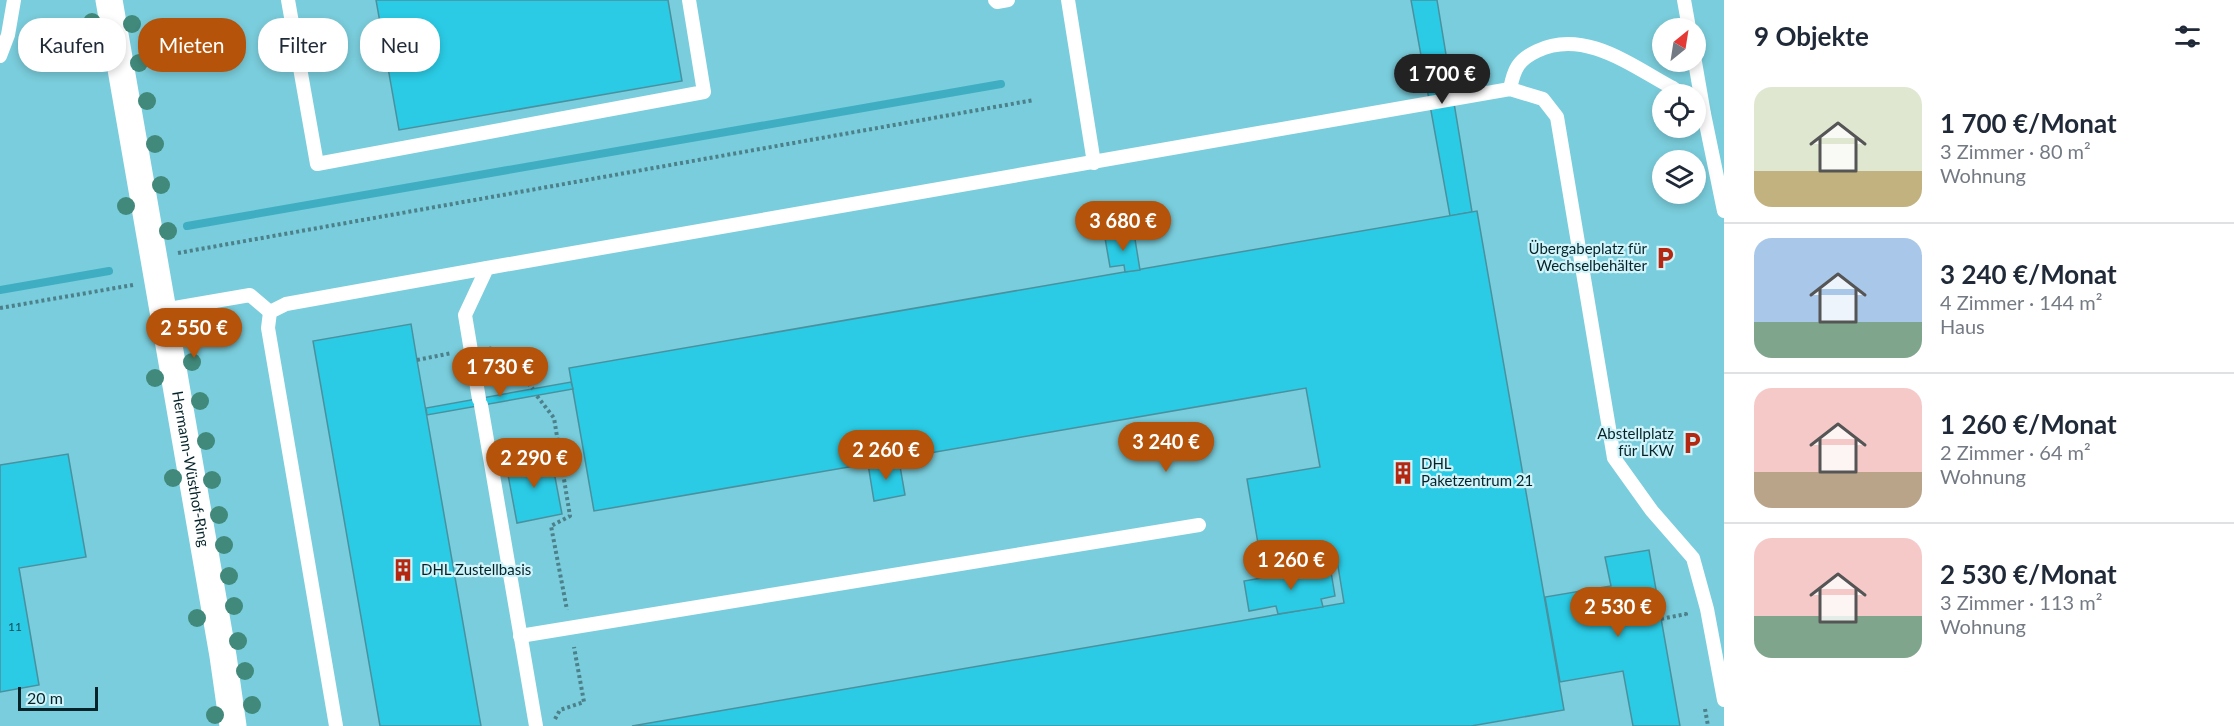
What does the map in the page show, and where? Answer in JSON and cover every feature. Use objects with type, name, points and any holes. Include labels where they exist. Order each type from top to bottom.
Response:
[{"type":"street","name":"Hermann-Wüsthof-Ring","points":[[109,0],[233,726]]},
{"type":"lane","points":[[0,56],[8,35],[14,0]]},
{"type":"lane","points":[[288,0],[317,164],[704,92],[689,0]]},
{"type":"lane","points":[[995,0],[997,2],[1008,0]]},
{"type":"lane","points":[[1068,0],[1094,163]]},
{"type":"lane","points":[[1684,0],[1687,18]]},
{"type":"lane","points":[[1510,89],[1514,69],[1527,56],[1550,45],[1574,42],[1597,48],[1665,84]]},
{"type":"lane","points":[[270,312],[286,304],[1510,89],[1543,99],[1557,117],[1614,458],[1652,512],[1693,558],[1707,609],[1724,700]]},
{"type":"lane","points":[[1706,135],[1724,211]]},
{"type":"lane","points":[[487,268],[465,315],[536,726]]},
{"type":"lane","points":[[163,310],[250,295],[270,312]]},
{"type":"lane","points":[[270,312],[268,328],[336,726]]},
{"type":"lane","points":[[520,636],[1199,525]]},
{"type":"path","points":[[180,253],[1034,100]]},
{"type":"path","points":[[0,308],[125,286]]},
{"type":"path","points":[[537,396],[554,418],[570,516],[551,526]]},
{"type":"path","points":[[1661,619],[1686,614],[1688,625]]},
{"type":"path","points":[[1704,704],[1708,726]]},
{"type":"shaded area","points":[[0,0],[1724,0],[1724,726],[0,726]]},
{"type":"building","points":[[376,0],[668,0],[682,81],[399,130],[389,72],[440,72],[440,18],[379,18]]},
{"type":"building","points":[[1411,0],[1437,0],[1472,212],[1450,216]]},
{"type":"building","name":"DHL Paketzentrum 21","points":[[1477,211],[1564,710],[1471,726],[632,726],[1344,603],[1336,554],[1262,567],[1247,479],[1320,467],[1306,388],[594,511],[569,368]]},
{"type":"building","points":[[1134,233],[1140,270],[1125,272],[1124,265],[1110,267],[1105,238]]},
{"type":"building","name":"DHL Zustellbasis","points":[[411,324],[481,726],[380,726],[313,341]]},
{"type":"building","points":[[571,382],[573,389],[427,415],[426,408]]},
{"type":"building","points":[[68,454],[86,557],[19,568],[39,685],[0,692],[0,465]]},
{"type":"building","points":[[551,456],[562,514],[517,523],[506,464]]},
{"type":"building","points":[[885,461],[887,468],[900,466],[905,495],[874,501],[868,464]]},
{"type":"building","points":[[1649,550],[1680,726],[1633,726],[1623,671],[1560,682],[1545,597],[1611,586],[1605,557]]},
{"type":"building","points":[[1330,566],[1335,596],[1321,599],[1323,607],[1278,614],[1276,606],[1249,611],[1244,581]]},
{"type":"waterway","points":[[187,226],[1001,84]]},
{"type":"waterway","points":[[0,290],[109,271]]},
{"type":"place","name":"Übergabeplatz für Wechselbehälter","points":[[1665,258]]},
{"type":"place","name":"Abstellplatz für LKW","points":[[1692,443]]},
{"type":"place","name":"DHL Paketzentrum 21","points":[[1403,473]]},
{"type":"place","name":"DHL Zustellbasis","points":[[403,570]]}]
